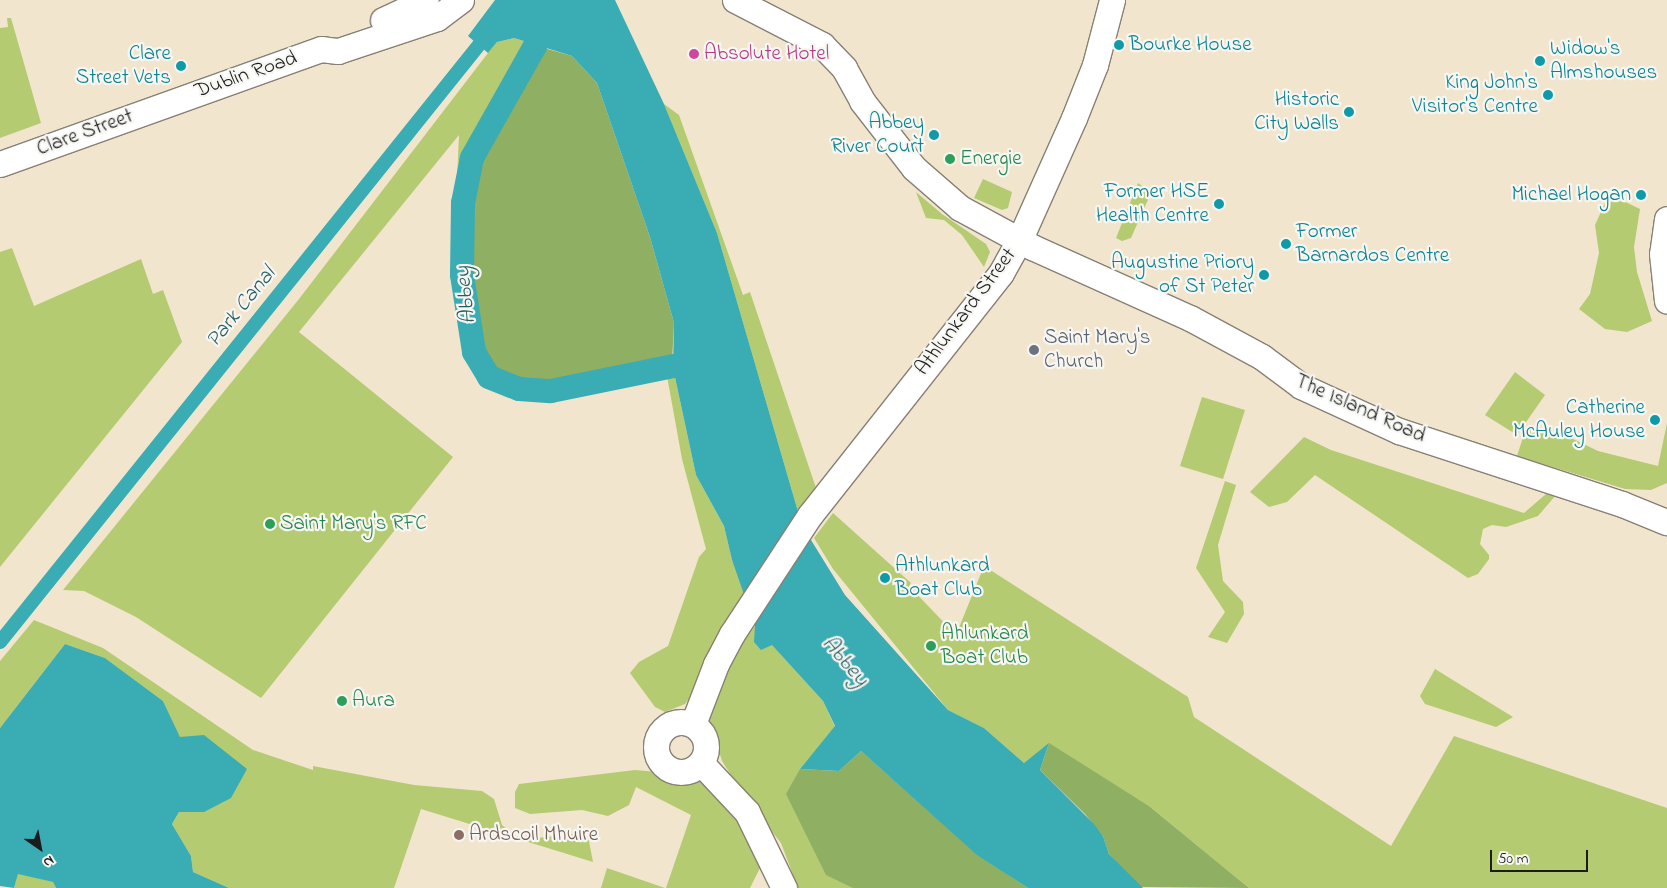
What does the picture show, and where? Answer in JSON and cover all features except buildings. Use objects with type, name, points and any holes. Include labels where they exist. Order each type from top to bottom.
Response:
[{"type":"main road","points":[[321,49],[329,40],[410,10],[426,0]]},
{"type":"main road","points":[[321,49],[338,51],[436,18],[461,0]]},
{"type":"main road","name":"The Island Road","points":[[734,0],[787,26],[862,101],[914,168],[934,188],[960,208],[1019,241],[1084,272],[1190,318],[1262,357],[1301,386],[1399,431],[1622,504],[1667,513]]},
{"type":"main road","name":"Athlunkard Street","points":[[693,724],[716,664],[810,515],[1001,273],[1019,241],[1095,65],[1112,0]]},
{"type":"main road","name":"Dublin Road","points":[[170,101],[321,49]]},
{"type":"main road","name":"Clare Street","points":[[0,164],[170,101]]},
{"type":"main road","points":[[1667,219],[1662,254],[1667,301]]},
{"type":"main road","points":[[678,722],[693,724],[706,742],[701,763],[695,769],[678,772],[663,764],[656,750],[665,728],[678,722]]},
{"type":"main road","points":[[701,763],[747,812],[784,888]]},
{"type":"green space","points":[[7,18],[11,18],[41,123],[0,138],[0,28],[8,27]]},
{"type":"green space","name":"Saint Mary's RFC","points":[[514,38],[526,42],[457,179],[459,135],[299,332],[453,457],[261,698],[136,617],[84,591],[63,590],[299,299],[488,53],[497,42]]},
{"type":"green space","points":[[544,48],[572,56],[597,83],[650,237],[674,323],[672,363],[537,386],[494,376],[480,352],[468,272],[468,226],[481,151]]},
{"type":"green space","points":[[664,104],[679,115],[743,295],[750,292],[816,488],[799,515],[717,233]]},
{"type":"green space","points":[[983,179],[1012,192],[1008,208],[1002,210],[974,198]]},
{"type":"green space","points":[[1138,183],[1149,191],[1150,195],[1131,238],[1122,241],[1116,238]]},
{"type":"green space","points":[[916,192],[942,214],[986,244],[990,252],[984,267],[962,235],[944,220],[926,218]]},
{"type":"green space","points":[[1609,194],[1640,209],[1634,247],[1637,272],[1652,321],[1627,332],[1605,329],[1579,309],[1590,294],[1599,253],[1595,225]]},
{"type":"green space","points":[[12,248],[34,306],[141,259],[153,294],[163,290],[182,342],[0,567],[0,252]]},
{"type":"green space","points":[[1515,372],[1545,395],[1517,435],[1485,415]]},
{"type":"green space","points":[[674,373],[696,475],[724,526],[732,560],[745,595],[692,695],[685,704],[665,712],[655,707],[630,673],[639,662],[668,646],[699,557],[706,549],[682,459],[667,376]]},
{"type":"green space","points":[[1202,397],[1245,410],[1223,479],[1180,466]]},
{"type":"green space","points":[[1667,423],[1667,483],[1651,490],[1625,489],[1517,456],[1526,428],[1569,437],[1598,451],[1658,466]]},
{"type":"green space","points":[[1304,437],[1331,450],[1524,513],[1546,494],[1556,495],[1538,516],[1506,527],[1492,525],[1483,529],[1480,544],[1489,555],[1489,559],[1478,574],[1468,578],[1315,475],[1287,502],[1269,507],[1250,492]]},
{"type":"green space","points":[[1225,481],[1236,485],[1218,545],[1223,581],[1243,602],[1244,614],[1227,643],[1208,637],[1225,612],[1196,568]]},
{"type":"green space","points":[[833,513],[911,583],[909,586],[956,635],[984,566],[1188,697],[1194,717],[1391,846],[1454,736],[1667,808],[1667,888],[1249,888],[1149,806],[1049,744],[1024,763],[984,728],[948,710],[833,569],[814,538]]},
{"type":"green space","points":[[34,620],[103,648],[253,750],[313,770],[313,766],[414,785],[482,791],[494,799],[502,825],[516,836],[529,839],[571,834],[588,836],[593,862],[421,809],[394,888],[229,888],[193,872],[191,856],[172,824],[179,812],[204,812],[180,738],[163,701],[105,658],[65,644],[0,728],[0,661]]},
{"type":"green space","points":[[755,626],[823,701],[835,727],[800,769],[853,888],[798,888],[781,843],[747,800],[722,761],[707,712],[725,666]]},
{"type":"green space","points":[[1435,669],[1513,717],[1496,727],[1425,704],[1420,696]]},
{"type":"green space","points":[[1049,743],[1149,806],[1249,888],[1139,887],[1109,854],[1103,836],[1085,814],[1040,770]]},
{"type":"green space","points":[[861,751],[977,854],[1028,888],[853,888],[826,875],[786,794],[800,769],[839,771]]},
{"type":"green space","points":[[635,770],[670,773],[713,786],[744,821],[762,864],[750,888],[666,888],[691,815],[636,787],[629,805],[608,816],[582,810],[530,814],[515,808],[515,792],[519,784]]},
{"type":"green space","points":[[607,868],[665,888],[601,888]]},
{"type":"green space","points":[[18,873],[53,882],[56,888],[14,888]]},
{"type":"water","points":[[495,0],[615,0],[664,104],[717,233],[799,515],[811,540],[845,595],[948,710],[984,728],[1024,763],[1049,743],[1040,770],[1094,824],[1103,836],[1109,854],[1143,888],[1028,888],[977,855],[861,751],[839,771],[800,769],[835,726],[823,701],[772,645],[761,650],[754,642],[755,626],[732,560],[724,526],[696,475],[673,368],[674,323],[650,237],[597,83],[572,56],[514,38],[497,42],[488,53],[468,36]]},
{"type":"water","points":[[65,644],[105,658],[163,701],[180,737],[204,735],[247,769],[231,798],[204,812],[179,812],[172,824],[191,856],[193,872],[229,888],[56,888],[53,882],[18,874],[14,888],[0,886],[0,728]]},
{"type":"waterway","name":"Abbey","points":[[552,0],[535,46],[472,158],[463,203],[462,275],[474,352],[489,377],[519,389],[551,391],[703,360]]},
{"type":"waterway","name":"Park Canal","points":[[0,642],[491,30]]},
{"type":"place","name":"Bourke House","points":[[1119,45]]},
{"type":"place","name":"Absolute Hotel","points":[[694,54]]},
{"type":"place","name":"Widow's Almshouses","points":[[1540,61]]},
{"type":"place","name":"Clare Street Vets","points":[[181,66]]},
{"type":"place","name":"King John's Visitor's Centre","points":[[1548,95]]},
{"type":"place","name":"Historic City Walls","points":[[1349,112]]},
{"type":"place","name":"Abbey River Court","points":[[934,135]]},
{"type":"place","name":"Energie","points":[[950,159]]},
{"type":"place","name":"Michael Hogan","points":[[1641,195]]},
{"type":"place","name":"Former HSE Health Centre","points":[[1219,204]]},
{"type":"place","name":"Former Barnardos Centre","points":[[1286,244]]},
{"type":"place","name":"Augustine Priory of St Peter","points":[[1264,275]]},
{"type":"place","name":"Saint Mary's Church","points":[[1034,350]]},
{"type":"place","name":"Catherine McAuley House","points":[[1655,420]]},
{"type":"place","name":"Saint Mary's RFC","points":[[270,524]]},
{"type":"place","name":"Athlunkard Boat Club","points":[[885,578]]},
{"type":"place","name":"Ahlunkard Boat Club","points":[[931,646]]},
{"type":"place","name":"Aura","points":[[342,701]]},
{"type":"place","name":"Ardscoil Mhuire","points":[[459,835]]}]
